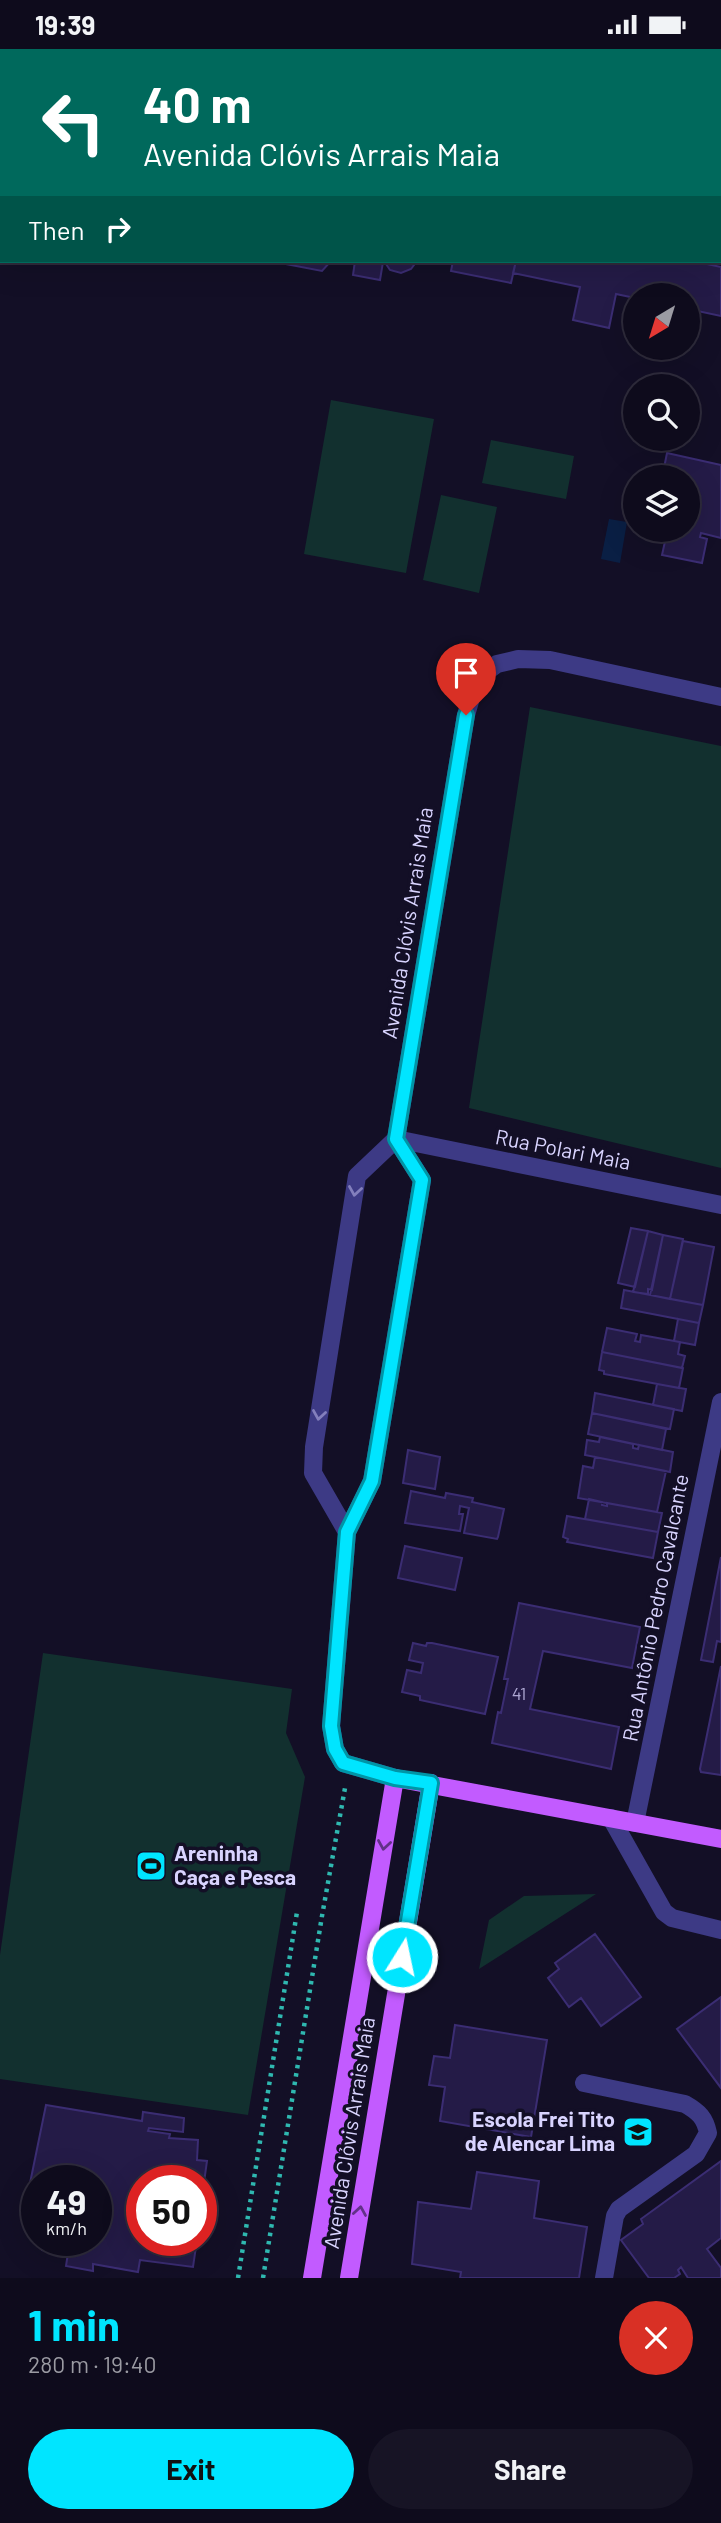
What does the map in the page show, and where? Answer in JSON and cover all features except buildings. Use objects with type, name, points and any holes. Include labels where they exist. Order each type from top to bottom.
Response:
[{"type":"main road","points":[[395,1778],[721,1839]]},
{"type":"main road","name":"Avenida Clóvis Arrais Maia","points":[[312,2278],[395,1778]]},
{"type":"main road","name":"Avenida Clóvis Arrais Maia","points":[[349,2278],[431,1783]]},
{"type":"street","name":"Avenida Clóvis Arrais Maia","points":[[396,1139],[466,715],[473,691],[482,675],[497,664],[518,659],[550,660],[721,697]]},
{"type":"street","name":"Rua Polari Maia","points":[[396,1139],[721,1205]]},
{"type":"street","points":[[347,1532],[313,1473],[314,1447],[357,1177],[396,1139],[422,1180],[372,1481],[347,1532],[331,1726],[335,1749],[343,1763],[395,1778]]},
{"type":"street","name":"Rua Antônio Pedro Cavalcante","points":[[635,1823],[721,1402]]},
{"type":"street","points":[[611,1818],[664,1912],[672,1918],[721,1930]]},
{"type":"street","points":[[584,2083],[685,2104],[697,2111],[706,2121],[708,2133],[696,2154],[618,2209],[604,2278]]},
{"type":"path","points":[[263,2278],[349,1766]]},
{"type":"path","points":[[238,2278],[297,1912]]},
{"type":"green space","points":[[331,400],[434,419],[406,573],[304,554]]},
{"type":"green space","points":[[491,440],[574,456],[566,499],[482,483]]},
{"type":"green space","points":[[441,495],[497,507],[479,593],[423,580]]},
{"type":"green space","points":[[530,707],[721,746],[721,1168],[469,1108]]},
{"type":"green space","name":"Areninha Caça e Pesca","points":[[43,1653],[292,1689],[286,1733],[305,1777],[248,2115],[0,2079],[0,1955]]},
{"type":"green space","points":[[596,1894],[479,1969],[489,1920],[524,1896]]},
{"type":"water","points":[[609,519],[623,521],[620,563],[601,559]]},
{"type":"place","name":"Areninha Caça e Pesca","points":[[151,1866]]},
{"type":"place","name":"Escola Frei Tito de Alencar Lima","points":[[638,2132]]},
{"type":"route","points":[[402,1957],[431,1783],[395,1778],[343,1763],[331,1737],[331,1726],[347,1532],[372,1481],[422,1180],[396,1139],[466,715]]}]
